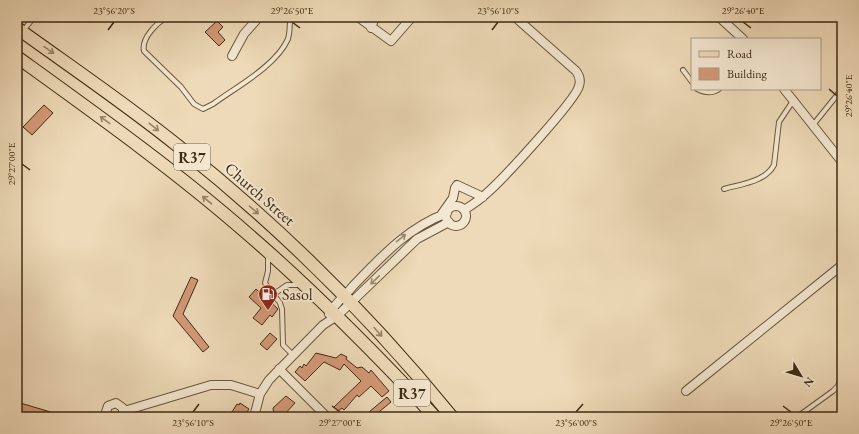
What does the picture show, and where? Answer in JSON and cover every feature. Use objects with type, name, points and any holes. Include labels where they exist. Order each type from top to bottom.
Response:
[{"type":"main road","name":"Church Street","points":[[20,30],[120,100],[212,173],[276,229],[348,299],[452,417]]},
{"type":"main road","name":"R37","points":[[17,57],[106,121],[180,178],[268,252],[334,313],[435,417]]},
{"type":"street","points":[[232,56],[244,34],[259,17]]},
{"type":"street","points":[[358,17],[371,28],[391,41],[412,17]]},
{"type":"street","points":[[371,28],[375,17]]},
{"type":"street","points":[[464,210],[483,197],[498,183],[563,109],[579,86],[580,79],[576,71],[515,17]]},
{"type":"street","points":[[719,17],[742,38]]},
{"type":"street","points":[[785,90],[842,162]]},
{"type":"street","points":[[443,214],[453,198],[457,185],[483,197]]},
{"type":"street","points":[[348,299],[373,265],[406,234],[443,214],[453,206],[459,206],[464,210],[465,219],[461,224],[455,225],[449,222],[443,214]]},
{"type":"street","points":[[254,417],[260,394],[266,384],[348,299],[417,239],[449,222]]},
{"type":"street","points":[[373,265],[383,261],[395,252],[403,252]]},
{"type":"street","points":[[686,391],[842,265]]},
{"type":"street","points":[[279,369],[326,417]]},
{"type":"street","points":[[107,417],[106,409],[113,403],[122,406],[124,414],[211,385],[231,385],[260,394]]},
{"type":"lane","points":[[20,30],[34,17]]},
{"type":"lane","points":[[167,17],[149,34],[145,42],[144,51],[181,87],[198,108],[203,109],[213,104],[269,64],[282,49],[288,38],[290,17]]},
{"type":"lane","points":[[683,70],[691,81]]},
{"type":"lane","points":[[700,90],[708,93],[718,90]]},
{"type":"lane","points":[[813,125],[842,90]]},
{"type":"lane","points":[[724,188],[765,176],[771,170],[774,165],[779,122],[794,101]]},
{"type":"lane","points":[[268,252],[268,271],[265,284],[274,294],[282,308],[283,345],[293,355]]},
{"type":"lane","points":[[274,294],[287,285],[303,285]]},
{"type":"lane","points":[[797,417],[838,386],[842,374]]},
{"type":"building","points":[[217,21],[223,27],[218,32],[225,40],[219,46],[205,32]]},
{"type":"building","points":[[44,105],[53,113],[32,135],[23,127]]},
{"type":"building","points":[[191,277],[198,280],[183,314],[209,347],[203,352],[173,316]]},
{"type":"building","points":[[256,289],[278,309],[272,317],[270,315],[262,325],[253,318],[261,308],[249,297]]},
{"type":"building","points":[[270,333],[277,339],[267,350],[260,344]]},
{"type":"building","points":[[316,353],[336,358],[341,354],[347,357],[346,359],[357,368],[362,367],[369,373],[371,370],[389,391],[382,397],[371,386],[359,397],[357,395],[344,410],[342,408],[338,411],[334,407],[361,381],[344,364],[340,370],[324,362],[305,381],[295,372],[300,366],[302,368],[304,364],[306,366]]},
{"type":"building","points":[[286,396],[295,403],[284,415],[274,416],[273,408]]},
{"type":"building","points":[[387,397],[391,402],[374,416],[369,412]]},
{"type":"building","points":[[17,402],[64,416],[64,417],[17,417]]},
{"type":"building","points":[[240,403],[249,409],[244,417],[230,415],[237,404],[239,405]]},
{"type":"place","name":"Sasol","points":[[268,311]]}]
